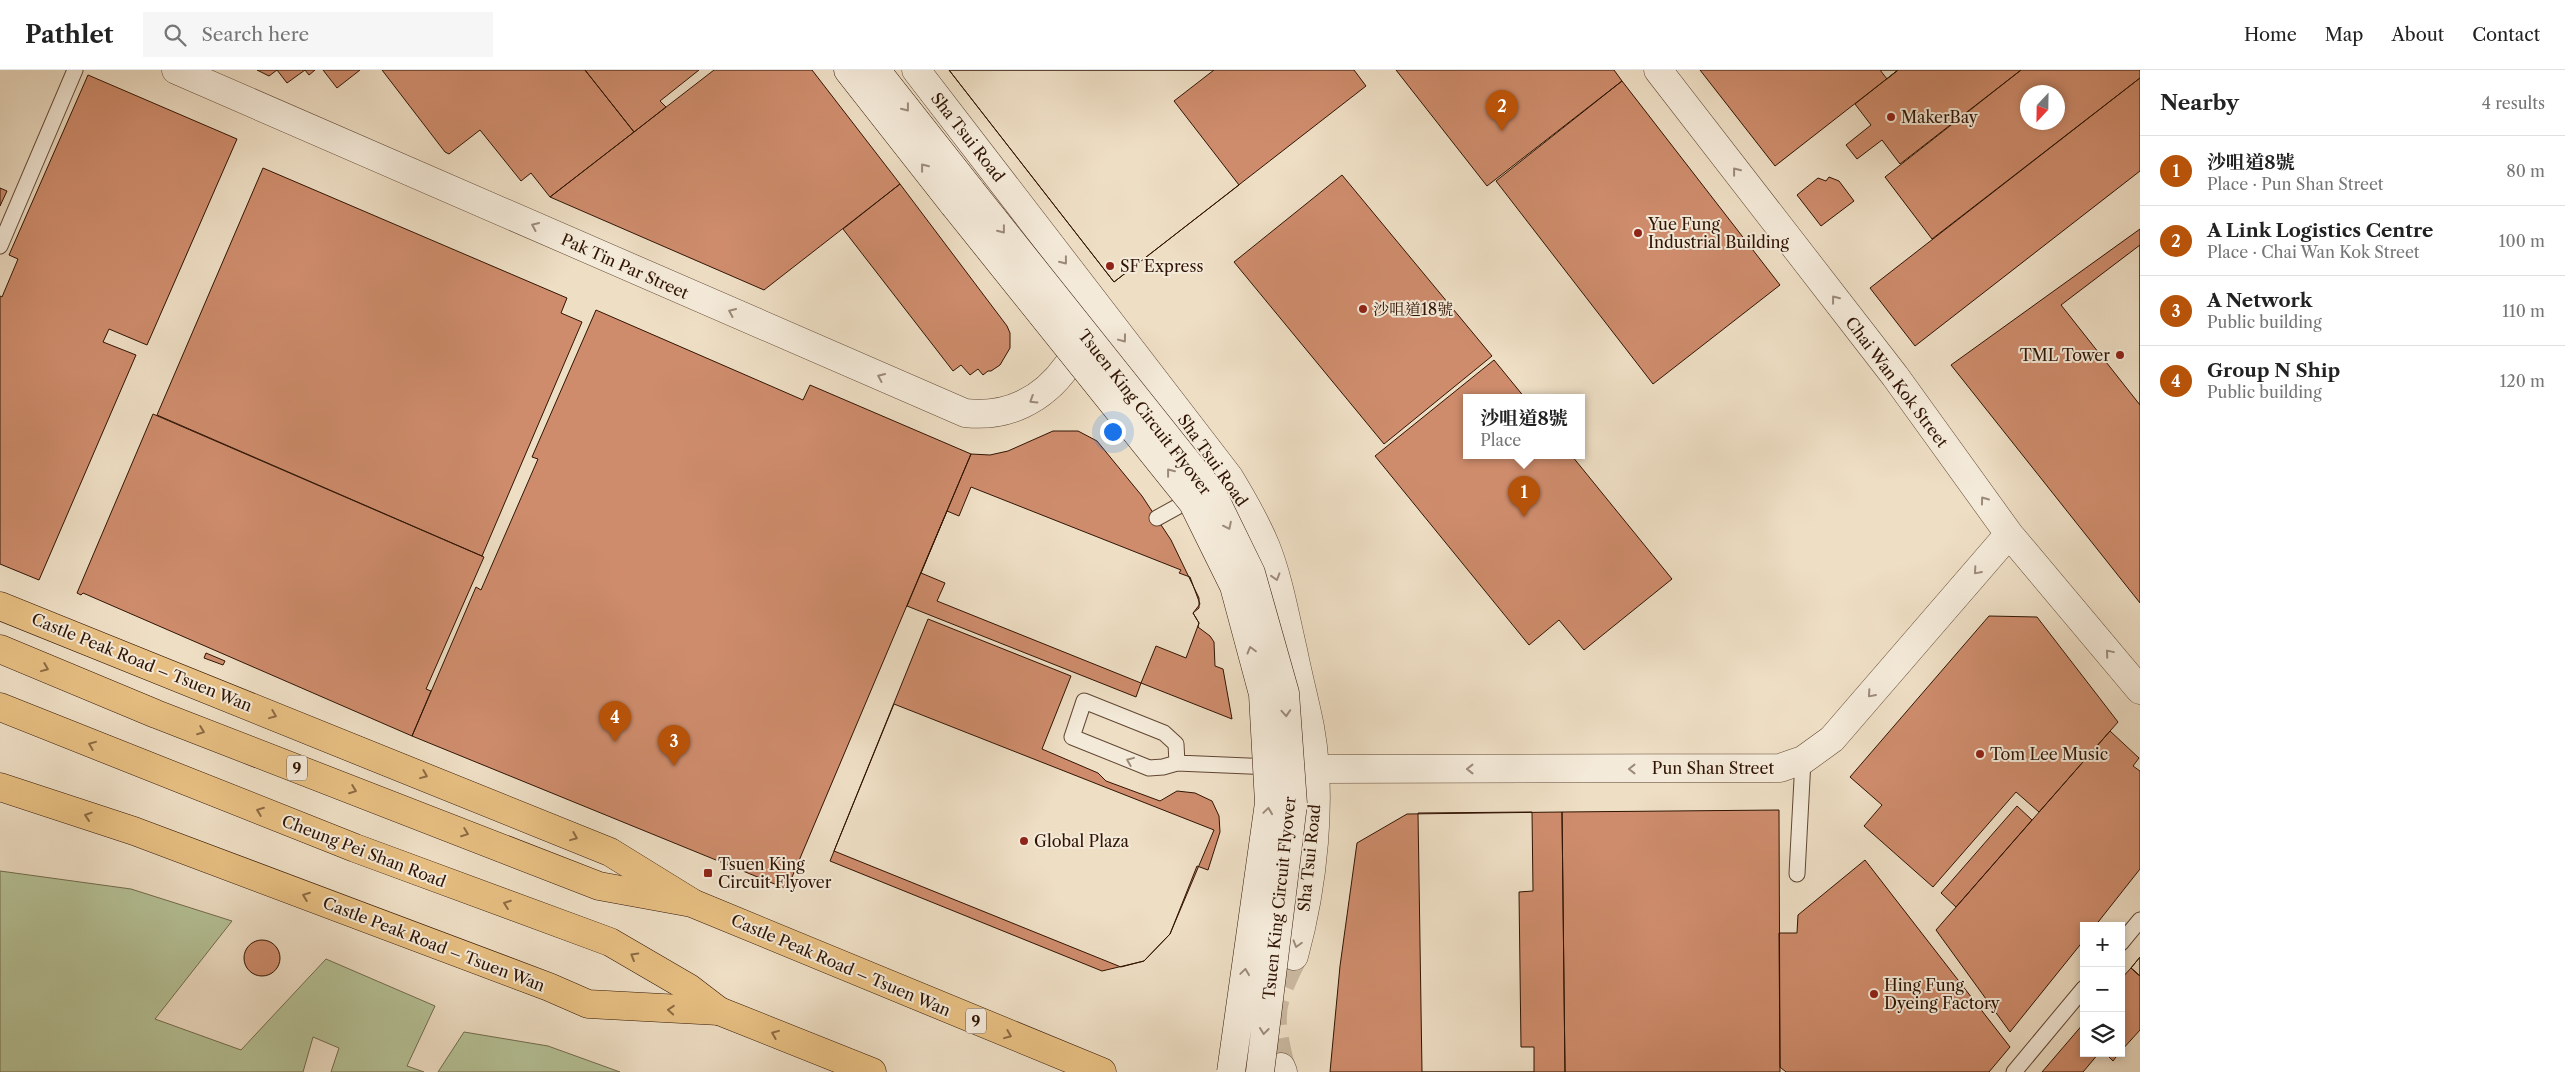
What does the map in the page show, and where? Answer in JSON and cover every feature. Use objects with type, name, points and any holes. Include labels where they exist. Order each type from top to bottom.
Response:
[{"type":"main road","name":"Castle Peak Road – Tsuen Wan","points":[[0,606],[610,852],[692,903],[1102,1072]]},
{"type":"main road","name":"Castle Peak Road – Tsuen Wan","points":[[0,650],[156,714],[599,886],[692,903]]},
{"type":"main road","name":"Cheung Pei Shan Road","points":[[0,707],[355,848],[610,942],[689,988],[720,1011]]},
{"type":"main road","name":"Castle Peak Road – Tsuen Wan","points":[[0,787],[134,831],[549,987],[588,1004],[720,1011],[872,1072]]},
{"type":"street","name":"Pak Tin Par Street","points":[[176,70],[966,413],[980,415],[1002,413],[1024,405],[1048,388],[1068,366]]},
{"type":"street","points":[[848,70],[963,198]]},
{"type":"street","name":"Sha Tsui Road","points":[[876,70],[963,198]]},
{"type":"street","name":"Sha Tsui Road","points":[[916,70],[1090,308],[1229,478],[1246,506],[1266,547],[1278,583],[1310,728],[1315,769],[1316,815],[1300,934],[1294,956]]},
{"type":"street","name":"Chai Wan Kok Street","points":[[1658,70],[1895,376],[2009,534],[2140,690]]},
{"type":"street","name":"Tsuen King Circuit Flyover","points":[[963,198],[1212,493],[1251,573],[1285,693],[1293,804],[1274,1070]]},
{"type":"street","name":"Tsuen King Circuit Flyover","points":[[963,198],[1193,503],[1234,586],[1263,694],[1269,803],[1230,1072]]},
{"type":"street","name":"Pun Shan Street","points":[[1315,769],[1780,768],[1803,760],[1832,738],[2009,534]]},
{"type":"lane","points":[[0,246],[75,70]]},
{"type":"lane","points":[[1157,518],[1229,478]]},
{"type":"lane","points":[[1177,763],[1176,744],[1164,733],[1084,701],[1072,737],[1149,768],[1177,763],[1315,769]]},
{"type":"lane","points":[[1797,874],[1803,760]]},
{"type":"lane","points":[[2125,938],[2140,920]]},
{"type":"lane","points":[[2014,1072],[2080,993]]},
{"type":"green space","points":[[0,871],[131,889],[232,921],[155,1019],[241,1050],[326,959],[435,1006],[407,1066],[424,1072],[331,1072],[339,1048],[313,1037],[303,1072],[0,1072]]},
{"type":"green space","points":[[464,1032],[548,1046],[620,1072],[438,1072]]},
{"type":"building","points":[[257,70],[277,70],[269,76]]},
{"type":"building","points":[[277,70],[305,70],[287,83]]},
{"type":"building","points":[[305,70],[315,70],[309,75]]},
{"type":"building","points":[[323,70],[360,70],[337,88]]},
{"type":"building","points":[[382,70],[585,70],[634,132],[550,197],[531,173],[521,181],[480,130],[449,154],[445,152]]},
{"type":"building","points":[[585,70],[699,70],[660,101],[666,107],[634,132]]},
{"type":"building","points":[[714,70],[812,70],[900,184],[764,290],[550,197]]},
{"type":"building","points":[[949,70],[1214,70],[1174,101],[1239,185],[1114,282]]},
{"type":"building","points":[[949,70],[1354,70],[1366,86],[1114,282]]},
{"type":"building","points":[[1396,70],[1614,70],[1622,81],[1487,186]]},
{"type":"building","points":[[1700,70],[1898,70],[1775,166]]},
{"type":"building","points":[[1880,70],[1898,70],[1887,79]]},
{"type":"building","points":[[1898,70],[2021,70],[1900,164],[1882,140],[1857,159],[1846,145],[1871,125],[1855,104]]},
{"type":"building","points":[[2021,70],[2140,70],[2140,78],[1932,239],[1885,177]]},
{"type":"building","points":[[88,75],[237,139],[147,345],[109,329],[103,342],[136,355],[39,580],[0,564],[0,296],[2,297],[18,259],[9,255]]},
{"type":"building","points":[[2140,78],[2140,171],[1915,346],[1870,288]]},
{"type":"building","name":"Yue Fung Industrial Building","points":[[1622,81],[1780,285],[1653,384],[1496,181]]},
{"type":"building","points":[[263,168],[567,298],[561,313],[582,322],[482,556],[157,415]]},
{"type":"building","name":"沙咀道18號","points":[[1342,175],[1492,356],[1384,444],[1234,262]]},
{"type":"building","points":[[1829,177],[1839,181],[1854,201],[1821,226],[1797,195],[1818,178],[1826,181]]},
{"type":"building","points":[[900,184],[1007,326],[1010,333],[1010,348],[1000,365],[983,375],[978,369],[970,375],[961,365],[953,371],[843,229]]},
{"type":"building","points":[[0,188],[7,191],[0,206]]},
{"type":"building","points":[[2140,229],[2140,603],[1951,365]]},
{"type":"building","name":"TML Tower","points":[[2140,245],[2140,405],[2061,305]]},
{"type":"building","points":[[596,310],[803,400],[810,385],[971,454],[787,889],[412,736],[476,587],[481,590],[538,459],[532,457]]},
{"type":"building","points":[[1494,360],[1522,394],[1463,394],[1463,459],[1574,459],[1672,579],[1584,650],[1559,620],[1529,645],[1375,456]]},
{"type":"building","points":[[153,414],[484,557],[426,689],[431,691],[412,736],[83,593],[81,595],[77,593]]},
{"type":"building","points":[[1053,431],[1078,431],[1097,441],[1142,496],[1171,540],[1199,598],[1199,608],[1193,613],[1199,623],[1198,627],[1210,636],[1214,642],[1215,666],[1223,669],[1232,719],[1141,683],[1136,697],[907,606],[971,454],[990,455],[1008,451]]},
{"type":"building","points":[[971,487],[1181,570],[1179,573],[1190,577],[1200,604],[1193,613],[1199,623],[1186,658],[1156,646],[1141,683],[937,601],[945,583],[921,573],[947,511],[959,516]]},
{"type":"building","name":"Tom Lee Music","points":[[1989,616],[2037,617],[2118,722],[2039,812],[2016,792],[1933,887],[1864,826],[1882,805],[1850,777]]},
{"type":"building","name":"Global Plaza","points":[[928,619],[1071,676],[1042,749],[1098,773],[1106,781],[1160,801],[1177,791],[1195,793],[1212,801],[1219,816],[1220,832],[1208,870],[1197,866],[1170,934],[1144,961],[1102,971],[830,861]]},
{"type":"building","points":[[206,653],[225,661],[223,665],[204,658]]},
{"type":"building","name":"Global Plaza","points":[[894,704],[1214,830],[1170,934],[1144,961],[1121,967],[834,851]]},
{"type":"building","points":[[2110,731],[2139,758],[2133,766],[2140,771],[2140,869],[2098,922],[2080,922],[2080,945],[2010,1032],[1936,930]]},
{"type":"building","points":[[2017,806],[2032,820],[1956,907],[1941,893]]},
{"type":"building","points":[[1779,810],[1780,1072],[1565,1072],[1562,812]]},
{"type":"building","points":[[1532,812],[1533,891],[1519,892],[1521,1047],[1534,1047],[1534,1072],[1422,1072],[1418,813]]},
{"type":"building","points":[[1562,812],[1565,1072],[1330,1072],[1340,966],[1357,843],[1407,814]]},
{"type":"building","name":"Hing Fung Dyeing Factory","points":[[1865,860],[2010,1047],[1989,1072],[1786,1072],[1780,1067],[1779,933],[1797,933],[1798,915]]},
{"type":"building","points":[[262,940],[269,941],[275,945],[279,951],[279,965],[275,971],[269,975],[262,976],[255,975],[249,971],[245,965],[244,958],[245,951],[249,945],[255,941]]},
{"type":"building","points":[[2140,957],[2140,976],[2131,968]]},
{"type":"building","points":[[2140,957],[2140,976],[2131,968]]},
{"type":"building","points":[[2131,968],[2140,976],[2140,1030],[2125,1047],[2125,1012],[2125,975]]},
{"type":"building","points":[[2080,1028],[2080,1057],[2096,1057],[2083,1072],[2042,1072]]},
{"type":"tunnel","points":[[1281,1067],[1274,1034],[1273,1010],[1275,999],[1294,956]]},
{"type":"place","name":"MakerBay","points":[[1891,117]]},
{"type":"place","name":"A Link Logistics Centre","points":[[1502,131]]},
{"type":"place","name":"Yue Fung Industrial Building","points":[[1638,233]]},
{"type":"place","name":"SF Express","points":[[1110,266]]},
{"type":"place","name":"沙咀道18號","points":[[1363,309]]},
{"type":"place","name":"TML Tower","points":[[2120,355]]},
{"type":"place","name":"沙咀道8號","points":[[1524,517]]},
{"type":"place","name":"Group N Ship","points":[[615,742]]},
{"type":"place","name":"Tom Lee Music","points":[[1980,754]]},
{"type":"place","name":"A Network","points":[[674,766]]},
{"type":"place","name":"Global Plaza","points":[[1024,841]]},
{"type":"place","name":"Tsuen King Circuit Flyover","points":[[708,873]]},
{"type":"place","name":"Hing Fung Dyeing Factory","points":[[1874,994]]}]
